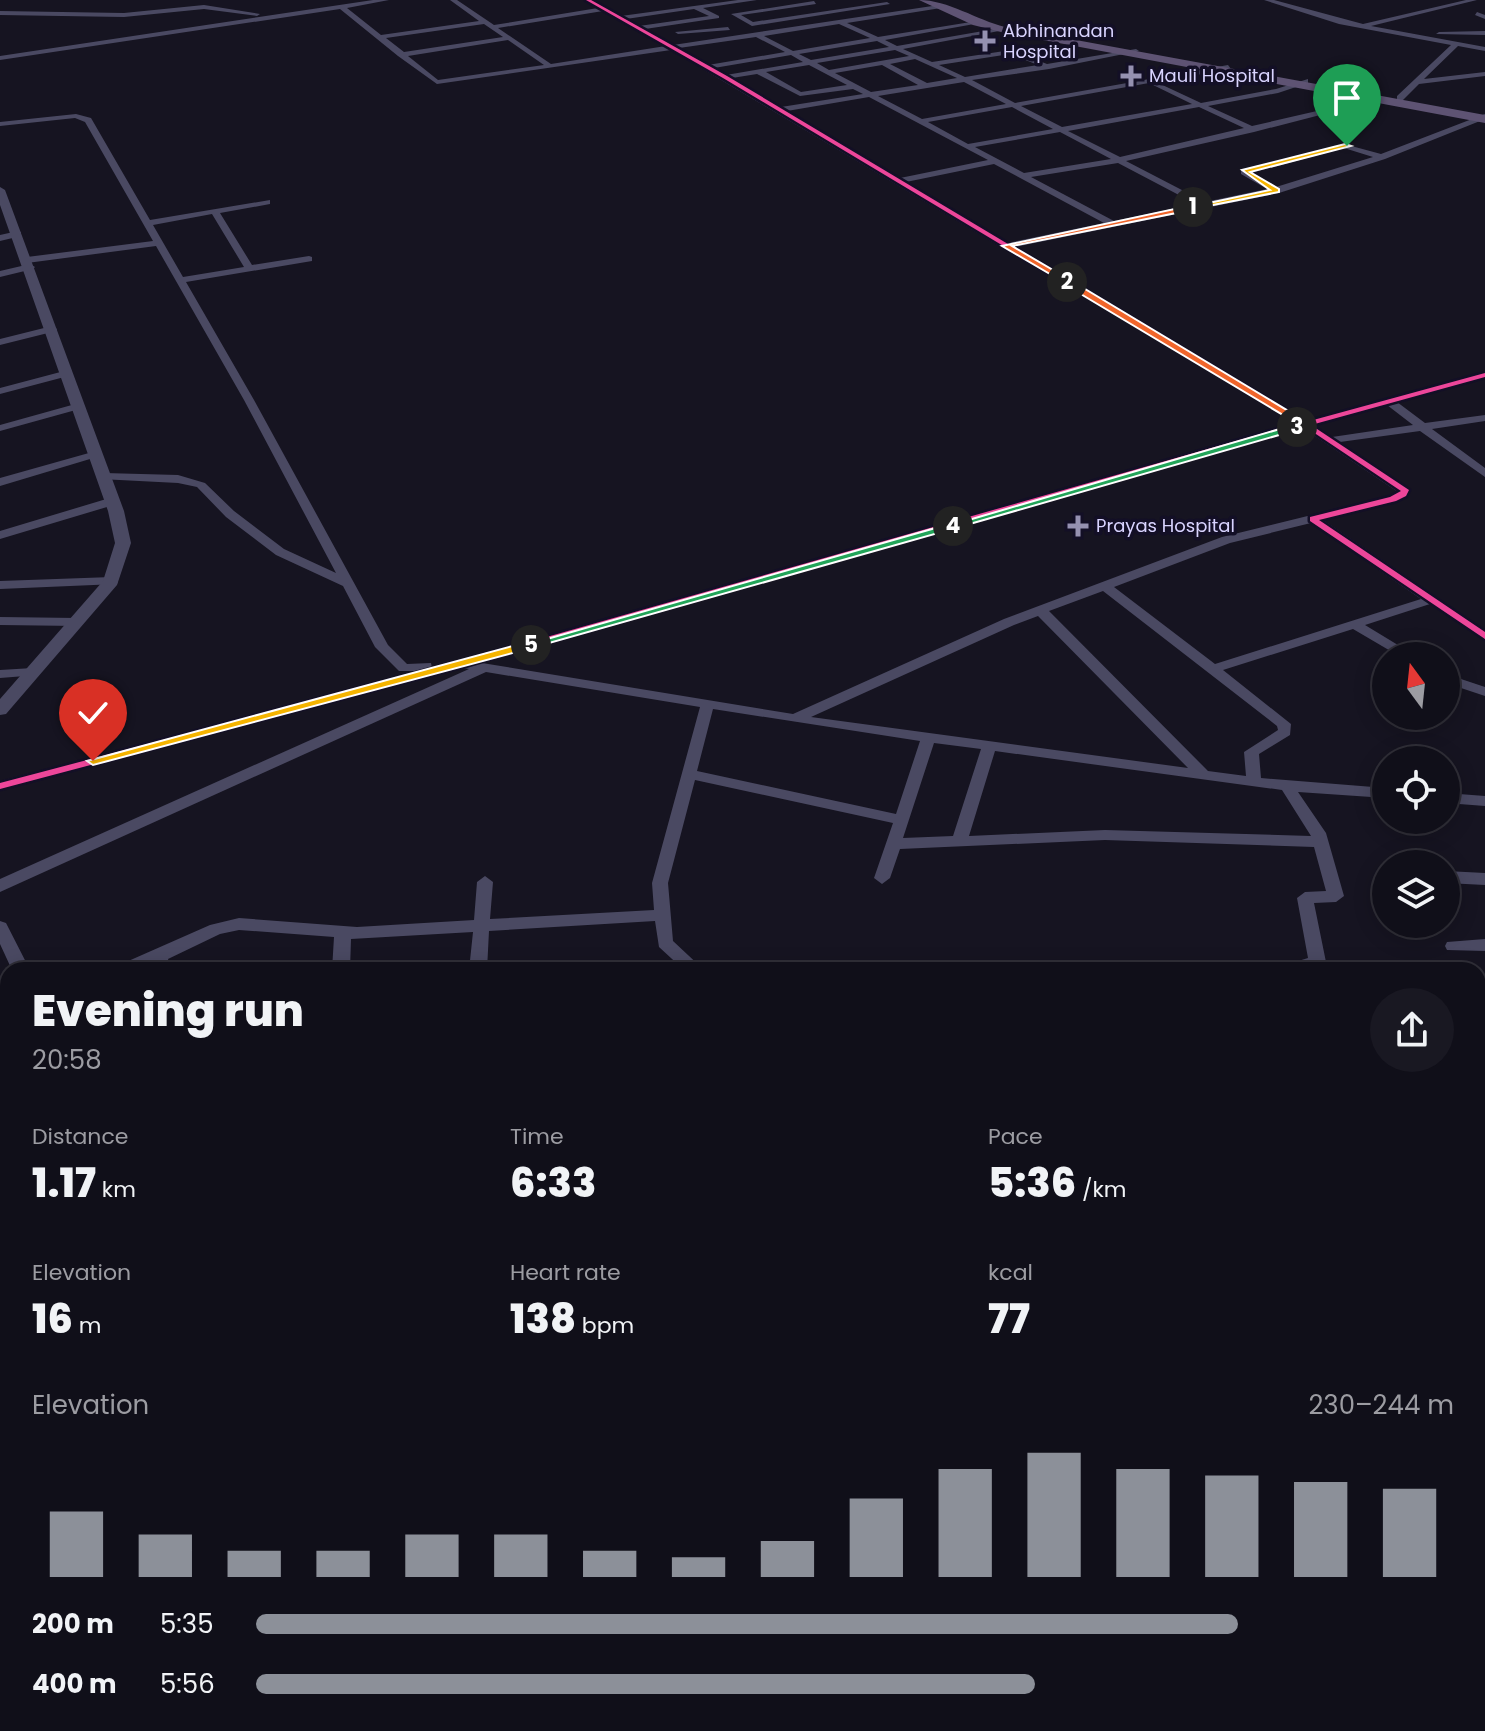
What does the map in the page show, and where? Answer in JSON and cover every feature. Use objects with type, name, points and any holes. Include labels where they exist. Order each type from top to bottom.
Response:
[{"type":"main road","points":[[924,0],[1008,29],[1095,48],[1131,52]]},
{"type":"main road","points":[[937,4],[977,23],[1400,98],[1484,117]]},
{"type":"main road","points":[[1302,82],[1484,117]]},
{"type":"street","points":[[0,13],[124,15],[201,7],[229,0]]},
{"type":"street","points":[[0,58],[386,0]]},
{"type":"street","points":[[453,0],[550,66]]},
{"type":"street","points":[[588,0],[725,77],[1305,424],[1405,490],[1393,499],[1226,540],[1041,611],[794,719]]},
{"type":"street","points":[[683,0],[717,17]]},
{"type":"street","points":[[619,18],[750,0]]},
{"type":"street","points":[[1267,0],[1361,26],[1485,49]]},
{"type":"street","points":[[639,28],[828,1]]},
{"type":"street","points":[[341,6],[437,82],[550,66],[668,44],[752,24],[904,2]]},
{"type":"street","points":[[814,3],[831,12]]},
{"type":"street","points":[[668,44],[840,22],[937,4]]},
{"type":"street","points":[[201,7],[298,15]]},
{"type":"street","points":[[1361,26],[1480,7]]},
{"type":"street","points":[[378,37],[605,9]]},
{"type":"street","points":[[734,14],[752,24]]},
{"type":"street","points":[[1468,19],[1485,25]]},
{"type":"street","points":[[840,22],[966,80],[1115,161],[1204,205]]},
{"type":"street","points":[[707,67],[977,23]]},
{"type":"street","points":[[1440,26],[1462,33]]},
{"type":"street","points":[[652,35],[728,29]]},
{"type":"street","points":[[725,77],[1008,29]]},
{"type":"street","points":[[1404,35],[1485,33]]},
{"type":"street","points":[[756,34],[1113,224]]},
{"type":"street","points":[[400,55],[509,38]]},
{"type":"street","points":[[1400,98],[1456,44]]},
{"type":"street","points":[[1069,52],[1095,48]]},
{"type":"street","points":[[932,64],[1011,52],[1049,67]]},
{"type":"street","points":[[778,110],[1131,52]]},
{"type":"street","points":[[980,67],[1043,56]]},
{"type":"street","points":[[830,72],[917,57]]},
{"type":"street","points":[[883,63],[928,87]]},
{"type":"street","points":[[923,121],[1152,83],[1223,68]]},
{"type":"street","points":[[758,71],[800,94],[857,86]]},
{"type":"street","points":[[1416,82],[1485,74]]},
{"type":"street","points":[[969,146],[1199,105],[1302,82]]},
{"type":"street","points":[[1152,83],[1254,130]]},
{"type":"street","points":[[1024,176],[1115,161],[1378,99]]},
{"type":"street","points":[[0,124],[83,116],[249,400],[382,647],[404,668],[465,663],[794,719],[1287,786],[1372,792]]},
{"type":"street","points":[[1006,246],[1276,191],[1382,157],[1484,117]]},
{"type":"street","points":[[1276,191],[1244,172],[1344,146],[1382,157]]},
{"type":"street","points":[[898,181],[997,161]]},
{"type":"street","points":[[0,191],[4,211],[18,234],[113,501],[123,543],[112,581],[0,710]]},
{"type":"street","points":[[146,223],[267,202]]},
{"type":"street","points":[[214,211],[250,269]]},
{"type":"street","points":[[0,238],[18,234]]},
{"type":"street","points":[[0,274],[28,264],[157,243]]},
{"type":"street","points":[[179,280],[309,259]]},
{"type":"street","points":[[0,342],[52,329]]},
{"type":"street","points":[[0,391],[68,373]]},
{"type":"street","points":[[0,786],[465,663],[1485,375]]},
{"type":"street","points":[[1388,401],[1485,474]]},
{"type":"street","points":[[0,428],[79,406]]},
{"type":"street","points":[[1331,440],[1483,420]]},
{"type":"street","points":[[0,482],[96,454]]},
{"type":"street","points":[[104,477],[178,479],[201,485],[230,514],[280,552],[349,584]]},
{"type":"street","points":[[0,535],[113,501]]},
{"type":"street","points":[[1313,519],[1485,636]]},
{"type":"street","points":[[0,585],[112,581]]},
{"type":"street","points":[[1105,586],[1286,728],[1251,752],[1254,781]]},
{"type":"street","points":[[1212,669],[1430,600]]},
{"type":"street","points":[[1041,611],[1203,774]]},
{"type":"street","points":[[0,621],[77,622]]},
{"type":"street","points":[[1354,624],[1385,642]]},
{"type":"street","points":[[0,886],[482,668]]},
{"type":"street","points":[[0,674],[33,672]]},
{"type":"street","points":[[1460,683],[1485,692]]},
{"type":"street","points":[[686,962],[665,943],[660,883],[707,706]]},
{"type":"street","points":[[882,878],[929,737]]},
{"type":"street","points":[[959,841],[990,745]]},
{"type":"street","points":[[691,774],[902,820]]},
{"type":"street","points":[[1287,786],[1315,826],[1336,896],[1305,898],[1317,962]]},
{"type":"street","points":[[1460,799],[1485,801]]},
{"type":"street","points":[[893,844],[1105,835],[1321,842]]},
{"type":"street","points":[[1460,878],[1485,879]]},
{"type":"street","points":[[479,962],[485,882]]},
{"type":"street","points":[[163,962],[228,925],[343,934],[663,915]]},
{"type":"street","points":[[0,927],[17,962]]},
{"type":"street","points":[[341,962],[343,934]]},
{"type":"street","points":[[1453,946],[1485,945]]},
{"type":"cycle path","points":[[588,0],[725,77],[1305,424],[1485,375]]},
{"type":"cycle path","points":[[0,786],[465,663],[1305,424],[1405,490],[1393,499],[1313,519],[1485,636]]},
{"type":"place","name":"Abhinandan Hospital","points":[[985,41]]},
{"type":"place","name":"Mauli Hospital","points":[[1131,76]]},
{"type":"place","name":"Prayas Hospital","points":[[1078,526]]},
{"type":"route","points":[[93,761],[465,663],[1305,424],[1006,246],[1276,191],[1244,172],[1347,146]]}]
